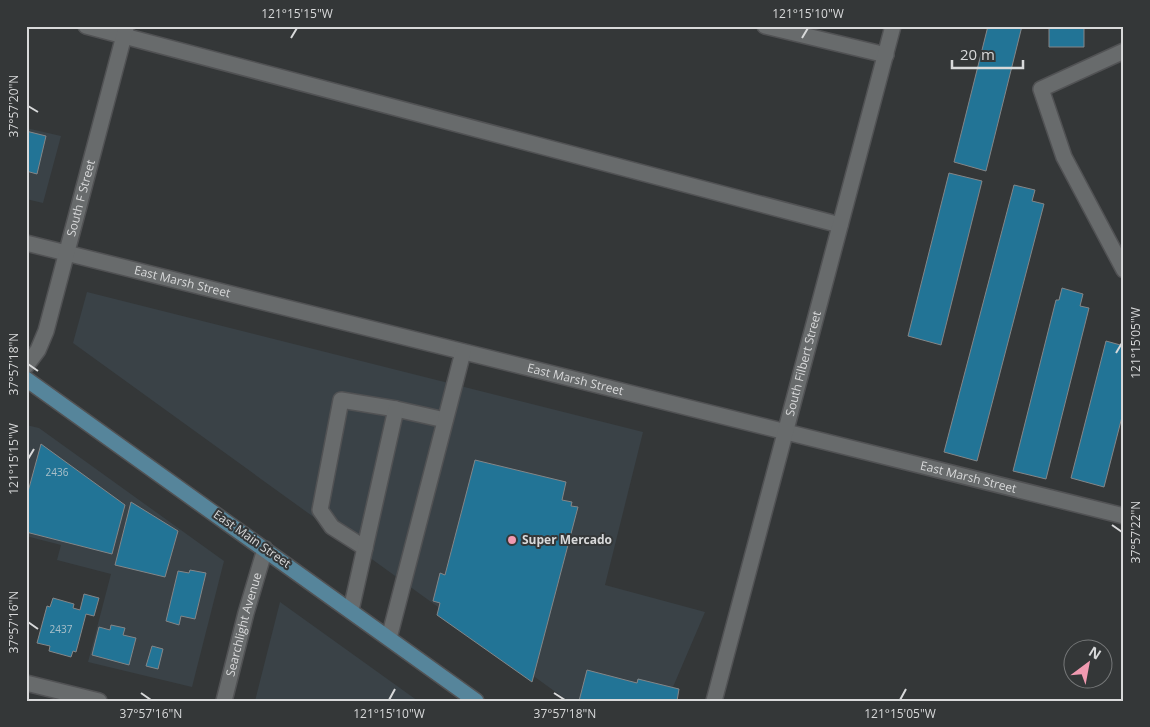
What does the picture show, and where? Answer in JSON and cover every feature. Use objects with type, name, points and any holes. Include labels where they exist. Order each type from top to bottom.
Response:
[{"type":"main road","name":"East Main Street","points":[[26,379],[476,701]]},
{"type":"street","points":[[86,26],[125,31],[840,224]]},
{"type":"street","points":[[765,26],[886,55]]},
{"type":"street","name":"South Filbert Street","points":[[714,701],[893,26]]},
{"type":"street","name":"South F Street","points":[[26,366],[38,350],[46,331],[125,31]]},
{"type":"street","points":[[1124,51],[1042,89],[1064,157],[1124,270]]},
{"type":"street","name":"East Marsh Street","points":[[26,243],[1124,516]]},
{"type":"street","points":[[389,638],[463,352]]},
{"type":"street","points":[[365,548],[332,527],[320,510],[341,400],[396,409],[445,420]]},
{"type":"street","points":[[351,610],[396,409]]},
{"type":"street","name":"Searchlight Avenue","points":[[224,701],[246,613],[265,549]]},
{"type":"street","points":[[26,683],[99,701]]},
{"type":"shaded area","points":[[26,128],[61,136],[43,203],[26,199]]},
{"type":"shaded area","points":[[87,292],[643,432],[605,585],[705,612],[667,701],[568,701],[73,343]]},
{"type":"shaded area","points":[[26,425],[39,428],[224,561],[192,687],[88,662],[111,574],[57,560],[61,545],[26,536]]},
{"type":"shaded area","points":[[280,602],[418,701],[255,701]]},
{"type":"building","points":[[988,26],[1022,26],[986,171],[954,162]]},
{"type":"building","points":[[1049,26],[1084,26],[1084,47],[1049,47]]},
{"type":"building","points":[[26,131],[46,136],[37,174],[26,171]]},
{"type":"building","points":[[949,173],[982,181],[941,345],[908,336]]},
{"type":"building","points":[[1014,185],[1035,190],[1032,201],[1044,204],[977,461],[944,452]]},
{"type":"building","points":[[1062,288],[1083,294],[1080,306],[1089,308],[1046,479],[1013,471],[1056,300],[1059,300]]},
{"type":"building","points":[[1106,341],[1124,346],[1124,409],[1104,487],[1071,478]]},
{"type":"building","points":[[41,444],[125,505],[112,554],[26,532],[26,499]]},
{"type":"building","name":"Super Mercado","points":[[475,460],[566,482],[562,500],[572,502],[571,506],[578,507],[532,682],[437,615],[440,603],[433,601],[440,573],[445,575]]},
{"type":"building","points":[[131,502],[178,531],[165,577],[115,565]]},
{"type":"building","points":[[190,570],[206,573],[195,619],[181,616],[179,625],[166,621],[178,571],[189,573]]},
{"type":"building","points":[[84,594],[99,598],[94,616],[86,614],[76,652],[73,651],[71,657],[49,651],[50,646],[37,643],[47,606],[50,607],[53,598],[74,604],[73,608],[80,610]]},
{"type":"building","points":[[111,625],[125,628],[123,635],[136,638],[129,665],[92,655],[99,627],[110,630]]},
{"type":"building","points":[[152,646],[163,649],[158,669],[146,666]]},
{"type":"building","points":[[587,670],[637,683],[638,679],[679,689],[677,701],[579,701]]},
{"type":"place","name":"Super Mercado","points":[[512,540]]}]
